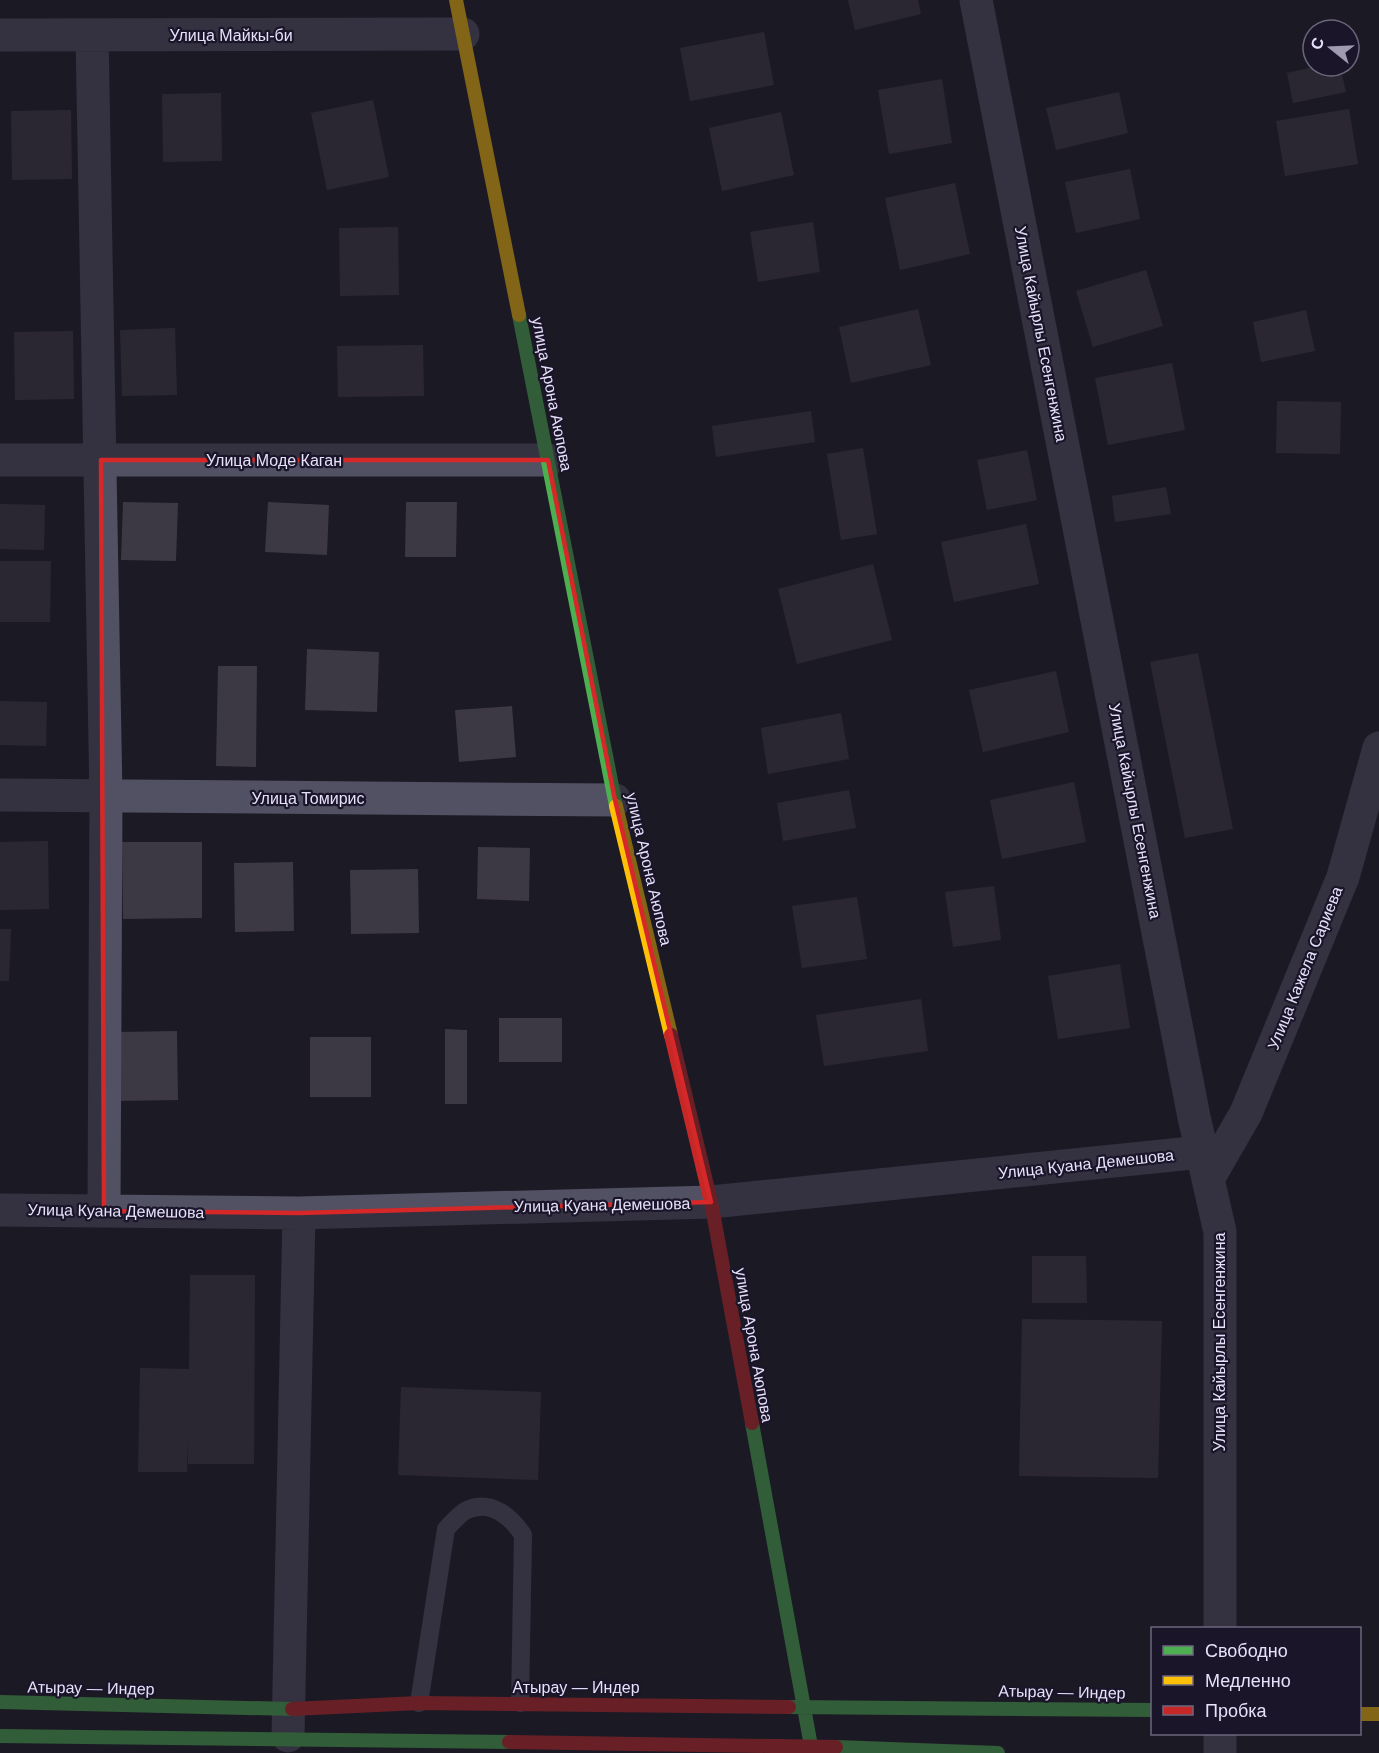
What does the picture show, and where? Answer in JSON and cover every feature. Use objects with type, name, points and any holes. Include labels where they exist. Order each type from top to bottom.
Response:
[{"type":"main road","name":"улица Арона Аюпова","points":[[456,0],[615,800],[711,1202],[811,1746]]},
{"type":"main road","name":"Атырау — Индер","points":[[0,1702],[288,1734],[419,1702],[1151,1710]]},
{"type":"main road","points":[[1361,1714],[1379,1714]]},
{"type":"main road","name":"Атырау — Индер","points":[[0,1736],[288,1734],[811,1746],[998,1753]]},
{"type":"street","name":"Улица Кайырлы Есенгенжина","points":[[976,0],[1220,1232],[1220,1627]]},
{"type":"street","name":"Улица Майкы-би","points":[[0,35],[463,34]]},
{"type":"street","points":[[92,35],[106,796],[104,1211]]},
{"type":"street","name":"Улица Моде Каган","points":[[0,460],[548,460]]},
{"type":"street","name":"Улица Кажела Сариева","points":[[1205,1165],[1246,1113],[1342,877],[1379,748]]},
{"type":"street","name":"Улица Томирис","points":[[0,795],[615,800]]},
{"type":"street","name":"Улица Куана Демешова","points":[[0,1210],[299,1213],[711,1202],[1205,1165]]},
{"type":"street","points":[[288,1734],[299,1213]]},
{"type":"street","points":[[1220,1735],[1220,1753]]},
{"type":"lane","points":[[419,1702],[446,1529],[467,1510],[488,1508],[510,1516],[523,1534],[520,1703]]},
{"type":"highlighted area","points":[[101,460],[548,460],[615,800],[711,1202],[299,1213],[104,1211]]},
{"type":"building","points":[[848,0],[918,0],[921,14],[855,30]]},
{"type":"building","points":[[764,32],[774,85],[690,101],[680,48]]},
{"type":"building","points":[[1301,70],[1301,78],[1343,78],[1346,92],[1293,103],[1287,73]]},
{"type":"building","points":[[942,79],[952,143],[889,154],[878,90]]},
{"type":"building","points":[[1119,92],[1128,133],[1056,150],[1046,108]]},
{"type":"building","points":[[221,93],[222,161],[163,162],[162,94]]},
{"type":"building","points":[[373,100],[389,177],[327,190],[311,113]]},
{"type":"building","points":[[1349,109],[1358,164],[1285,176],[1276,121]]},
{"type":"building","points":[[71,110],[72,179],[12,180],[11,111]]},
{"type":"building","points":[[781,112],[794,175],[722,191],[709,128]]},
{"type":"building","points":[[1130,169],[1140,219],[1076,233],[1065,182]]},
{"type":"building","points":[[955,183],[970,254],[900,270],[885,198]]},
{"type":"building","points":[[813,222],[820,272],[758,282],[750,232]]},
{"type":"building","points":[[398,227],[399,295],[340,296],[339,228]]},
{"type":"building","points":[[1146,270],[1163,326],[1093,347],[1076,291]]},
{"type":"building","points":[[918,309],[931,365],[851,383],[839,327]]},
{"type":"building","points":[[1306,310],[1315,351],[1261,362],[1253,322]]},
{"type":"building","points":[[175,328],[177,395],[122,396],[120,330]]},
{"type":"building","points":[[73,331],[74,399],[15,400],[14,332]]},
{"type":"building","points":[[423,345],[424,396],[338,397],[337,346]]},
{"type":"building","points":[[1172,363],[1185,430],[1108,445],[1095,378]]},
{"type":"building","points":[[1277,401],[1341,402],[1340,454],[1276,453]]},
{"type":"building","points":[[811,411],[815,442],[716,457],[712,426]]},
{"type":"building","points":[[863,448],[877,534],[841,540],[827,454]]},
{"type":"building","points":[[1027,450],[1037,500],[987,510],[977,460]]},
{"type":"building","points":[[1166,487],[1171,514],[1115,522],[1112,496]]},
{"type":"building","points":[[123,502],[178,503],[176,561],[121,560]]},
{"type":"building","points":[[268,502],[329,505],[327,555],[265,552]]},
{"type":"building","points":[[406,502],[457,502],[456,557],[405,557]]},
{"type":"building","points":[[0,504],[45,505],[44,550],[0,549]]},
{"type":"building","points":[[1026,524],[1039,584],[954,602],[941,542]]},
{"type":"building","points":[[0,561],[51,561],[50,622],[0,622]]},
{"type":"building","points":[[873,564],[892,640],[797,664],[778,589]]},
{"type":"building","points":[[307,649],[379,652],[377,712],[305,710]]},
{"type":"building","points":[[1198,653],[1233,829],[1185,838],[1150,662]]},
{"type":"building","points":[[218,666],[257,666],[256,767],[216,766]]},
{"type":"building","points":[[1056,671],[1069,732],[983,752],[969,690]]},
{"type":"building","points":[[0,701],[47,702],[46,746],[0,745]]},
{"type":"building","points":[[512,706],[516,757],[459,762],[455,710]]},
{"type":"building","points":[[841,713],[849,759],[768,774],[761,728]]},
{"type":"building","points":[[1074,782],[1086,842],[1002,859],[990,800]]},
{"type":"building","points":[[849,790],[856,828],[783,841],[777,803]]},
{"type":"building","points":[[48,841],[49,909],[0,910],[0,842]]},
{"type":"building","points":[[122,842],[202,842],[202,918],[123,919]]},
{"type":"building","points":[[478,847],[530,848],[529,901],[477,899]]},
{"type":"building","points":[[293,862],[294,931],[235,932],[234,863]]},
{"type":"building","points":[[418,869],[419,933],[351,934],[350,870]]},
{"type":"building","points":[[994,886],[1001,940],[953,947],[945,892]]},
{"type":"building","points":[[857,897],[867,959],[802,968],[792,906]]},
{"type":"building","points":[[0,929],[11,929],[9,981],[0,981]]},
{"type":"building","points":[[1120,964],[1130,1028],[1058,1039],[1048,976]]},
{"type":"building","points":[[921,999],[928,1051],[824,1066],[816,1015]]},
{"type":"building","points":[[499,1018],[562,1018],[562,1062],[499,1062]]},
{"type":"building","points":[[445,1029],[467,1030],[467,1104],[445,1104]]},
{"type":"building","points":[[177,1031],[178,1100],[118,1101],[117,1032]]},
{"type":"building","points":[[310,1037],[371,1037],[371,1097],[310,1097]]},
{"type":"building","points":[[1032,1256],[1086,1256],[1087,1303],[1032,1303]]},
{"type":"building","points":[[190,1275],[255,1275],[254,1464],[188,1464],[188,1440],[187,1472],[138,1472],[140,1368],[189,1369]]},
{"type":"building","points":[[1022,1319],[1162,1321],[1158,1478],[1019,1476]]},
{"type":"building","points":[[401,1387],[541,1392],[538,1480],[398,1475]]},
{"type":"traffic: fast","points":[[519,315],[616,806]]},
{"type":"traffic: fast","points":[[752,1423],[811,1746]]},
{"type":"traffic: fast","points":[[0,1702],[292,1709]]},
{"type":"traffic: fast","points":[[789,1707],[1151,1710]]},
{"type":"traffic: fast","points":[[0,1736],[509,1742]]},
{"type":"traffic: fast","points":[[836,1747],[998,1753]]},
{"type":"traffic: slow","points":[[456,0],[519,315]]},
{"type":"traffic: slow","points":[[616,806],[671,1035]]},
{"type":"traffic: slow","points":[[1361,1714],[1379,1714]]},
{"type":"traffic: jam","points":[[671,1035],[711,1202],[752,1423]]},
{"type":"traffic: jam","points":[[292,1709],[419,1703],[789,1707]]},
{"type":"traffic: jam","points":[[509,1742],[836,1747]]}]
